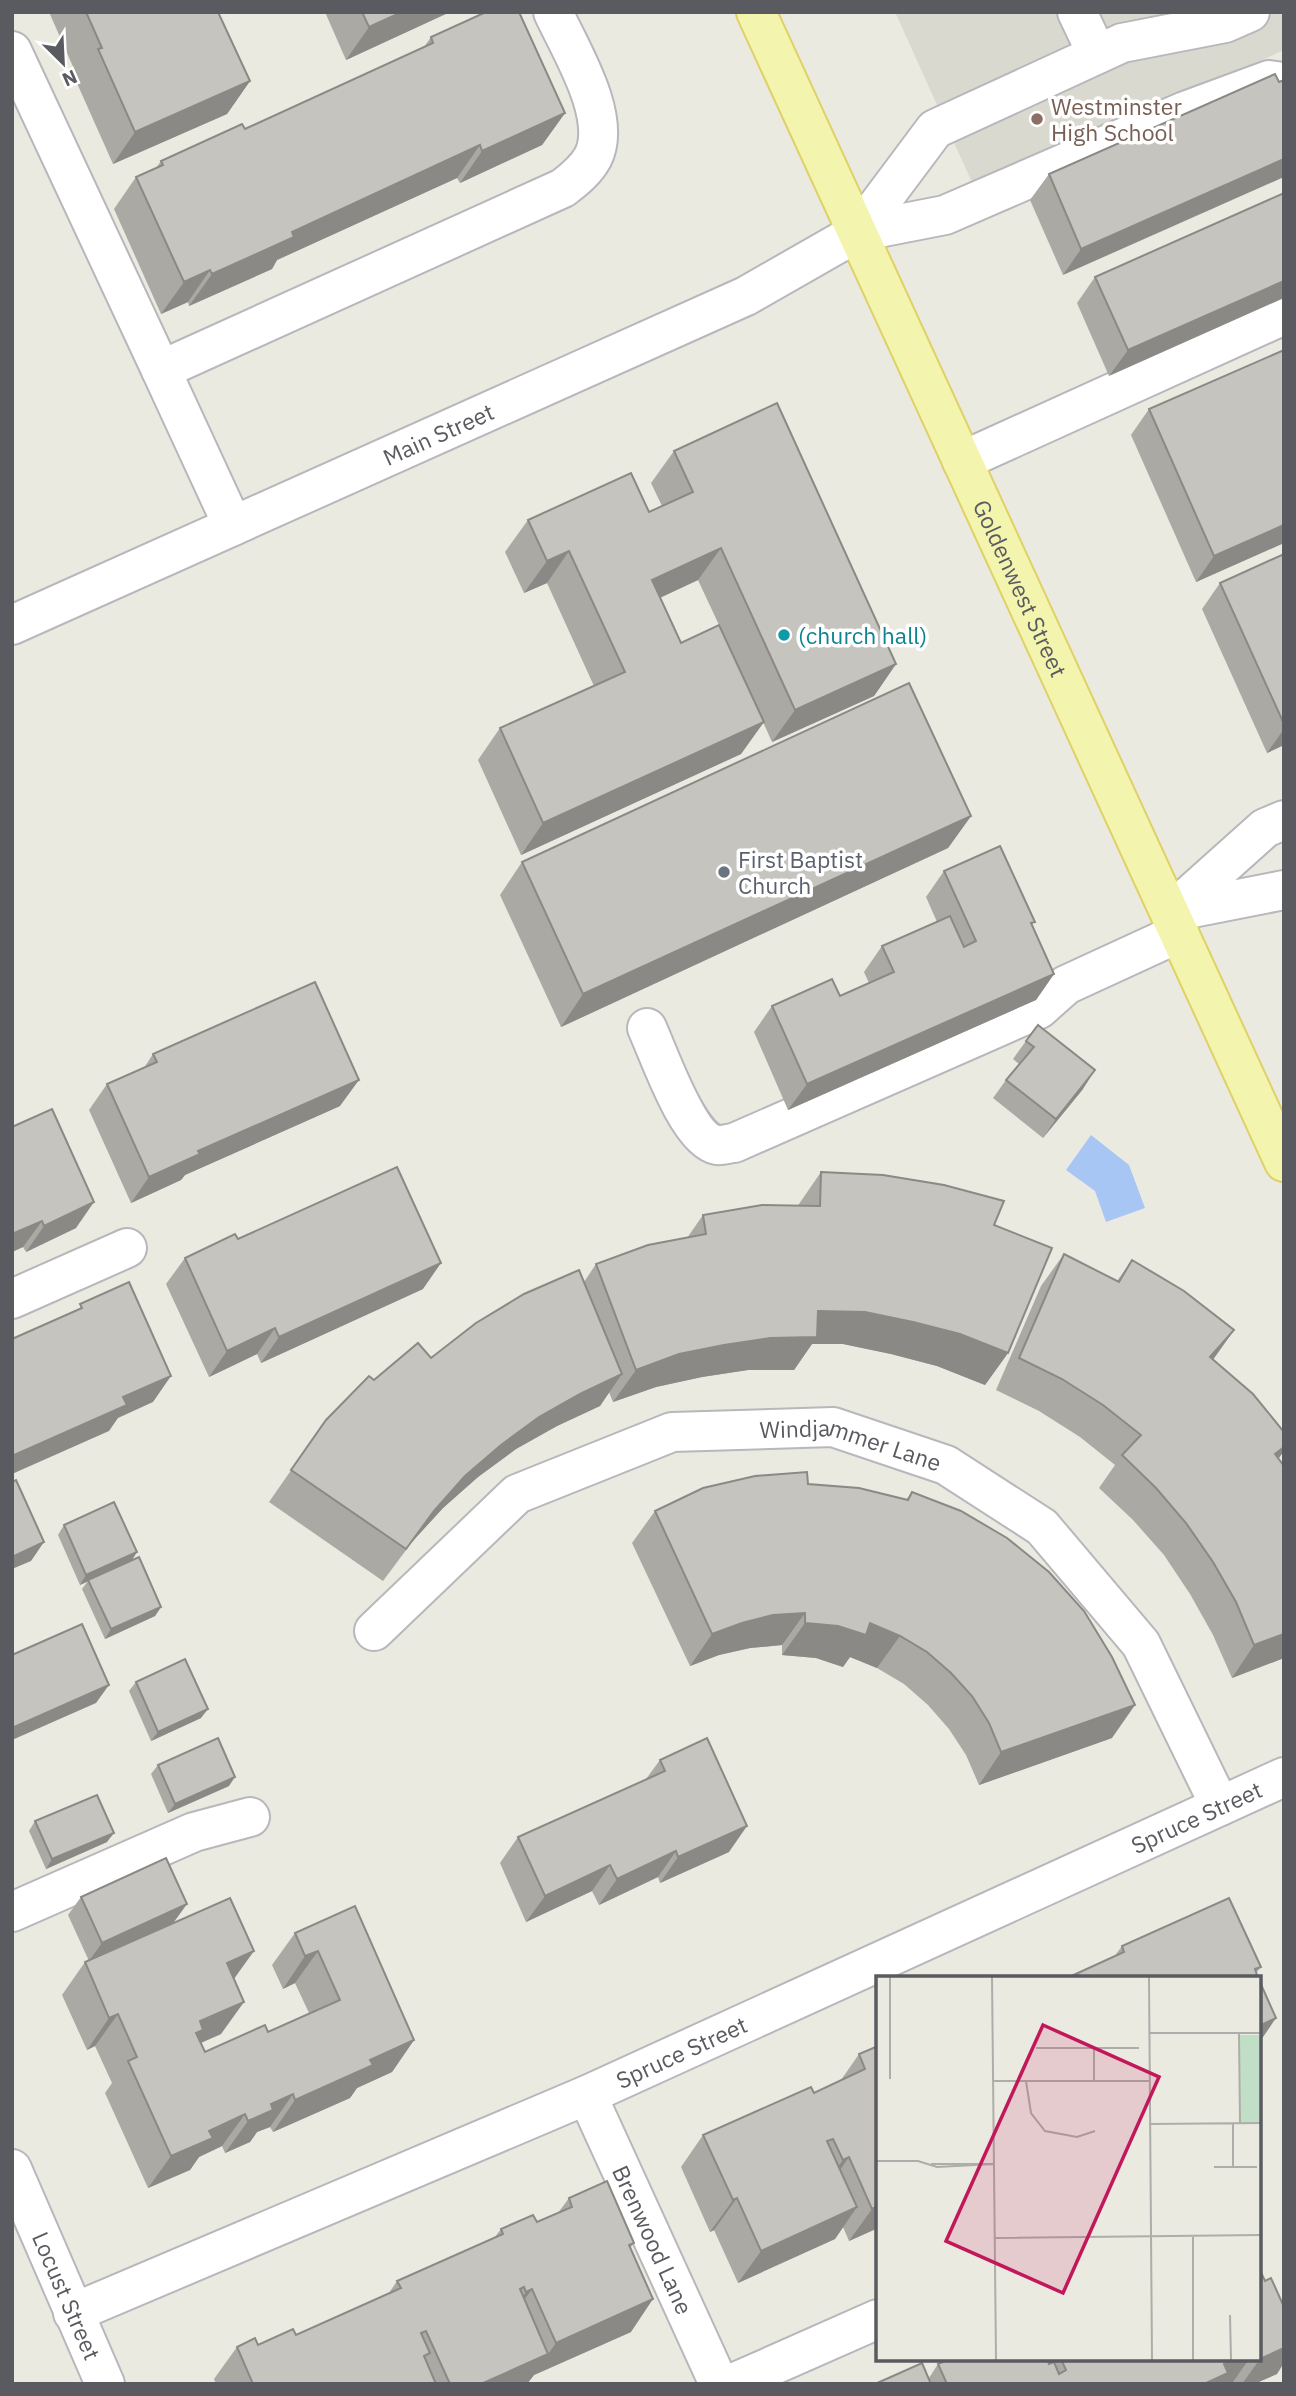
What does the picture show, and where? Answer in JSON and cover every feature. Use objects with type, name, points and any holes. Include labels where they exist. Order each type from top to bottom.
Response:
[{"type":"main road","name":"Goldenwest Street","points":[[756,12],[1284,1162]]},
{"type":"street","points":[[161,370],[563,188],[583,172],[594,156],[599,137],[597,117],[591,95],[553,12]]},
{"type":"street","points":[[1077,12],[1097,54]]},
{"type":"street","points":[[858,232],[935,129],[1122,43],[1225,23],[1250,12]]},
{"type":"street","points":[[12,51],[233,526]]},
{"type":"street","points":[[858,232],[945,215],[1185,111],[1269,80],[1284,82]]},
{"type":"street","name":"Main Street","points":[[12,625],[746,296],[858,232]]},
{"type":"street","points":[[962,461],[1284,315]]},
{"type":"street","points":[[1174,923],[1265,828],[1284,820]]},
{"type":"street","points":[[647,1028],[694,1129],[706,1140],[718,1145],[734,1143],[1039,1009],[1066,985],[1174,923],[1284,890]]},
{"type":"street","points":[[12,1299],[127,1248]]},
{"type":"street","name":"Windjammer Lane","points":[[374,1631],[517,1494],[672,1432],[833,1427],[946,1465],[1042,1527],[1141,1644],[1220,1806]]},
{"type":"street","name":"Spruce Street","points":[[73,2313],[587,2095],[1284,1777]]},
{"type":"street","points":[[12,1912],[194,1832],[250,1817]]},
{"type":"street","name":"Brenwood Lane","points":[[587,2095],[719,2384]]},
{"type":"street","name":"Locust Street","points":[[12,2169],[105,2384]]},
{"type":"street","points":[[731,2384],[876,2320]]},
{"type":"shaded area","name":"Westminster High School","points":[[895,12],[1284,12],[1284,50],[975,189]]},
{"type":"water","points":[[1091,1135],[1129,1165],[1145,1208],[1106,1222],[1095,1191],[1066,1170]]},
{"type":"building","points":[[86,12],[218,12],[250,81],[135,132],[98,49],[102,48]]},
{"type":"building","points":[[362,12],[402,12],[369,27]]},
{"type":"building","points":[[486,12],[519,12],[565,113],[482,151],[480,145],[292,232],[294,237],[212,274],[210,270],[184,282],[136,177],[163,165],[161,161],[242,124],[245,129],[433,43],[431,37]]},
{"type":"building","points":[[1275,74],[1279,82],[1284,80],[1284,159],[1081,249],[1049,174]]},
{"type":"building","points":[[1284,193],[1284,281],[1128,350],[1095,277]]},
{"type":"building","points":[[1284,350],[1284,525],[1214,556],[1149,409]]},
{"type":"building","name":"(church hall)","points":[[777,403],[896,664],[795,710],[721,548],[652,580],[681,643],[719,625],[764,722],[543,823],[500,728],[625,672],[569,551],[547,561],[528,520],[631,473],[649,512],[693,492],[674,451]]},
{"type":"building","points":[[1284,554],[1284,724],[1220,583]]},
{"type":"building","name":"First Baptist Church","points":[[909,683],[971,816],[583,994],[522,862]]},
{"type":"building","points":[[1000,846],[1035,922],[1031,923],[1054,974],[807,1084],[772,1006],[832,979],[840,996],[894,972],[882,946],[950,916],[964,947],[976,941],[944,871]]},
{"type":"building","points":[[315,982],[359,1080],[198,1151],[200,1154],[149,1177],[107,1084],[157,1062],[153,1054]]},
{"type":"building","points":[[1038,1025],[1095,1070],[1056,1119],[1006,1080],[1034,1047],[1026,1041]]},
{"type":"building","points":[[52,1109],[94,1202],[44,1226],[42,1221],[12,1234],[12,1127]]},
{"type":"building","points":[[397,1167],[441,1263],[279,1337],[275,1328],[227,1351],[185,1258],[235,1234],[238,1239]]},
{"type":"building","points":[[821,1172],[883,1175],[944,1185],[1004,1201],[994,1225],[1052,1248],[1008,1353],[960,1334],[913,1322],[865,1312],[818,1311],[817,1337],[770,1338],[724,1345],[679,1354],[636,1370],[596,1264],[648,1245],[706,1234],[703,1215],[762,1205],[820,1206]]},
{"type":"building","points":[[1064,1254],[1119,1282],[1132,1260],[1184,1291],[1234,1330],[1210,1357],[1253,1394],[1284,1432],[1284,1447],[1275,1454],[1284,1466],[1284,1634],[1254,1645],[1236,1602],[1186,1523],[1156,1488],[1122,1455],[1141,1435],[1103,1405],[1062,1379],[1019,1358]]},
{"type":"building","points":[[579,1270],[622,1374],[539,1417],[501,1445],[465,1476],[434,1511],[406,1549],[291,1470],[326,1420],[369,1376],[374,1380],[418,1343],[431,1358],[476,1323],[524,1294]]},
{"type":"building","points":[[129,1282],[171,1376],[123,1397],[127,1405],[12,1456],[12,1339],[82,1308],[80,1304]]},
{"type":"building","points":[[807,1472],[808,1484],[859,1488],[908,1500],[912,1492],[961,1511],[1007,1538],[1049,1572],[1084,1611],[1112,1657],[1135,1705],[1001,1752],[989,1723],[972,1696],[951,1673],[927,1652],[870,1623],[866,1635],[838,1626],[805,1623],[805,1613],[773,1615],[712,1634],[655,1511],[703,1488],[755,1476]]},
{"type":"building","points":[[16,1480],[44,1542],[12,1557],[12,1482]]},
{"type":"building","points":[[114,1502],[137,1552],[86,1575],[64,1525]]},
{"type":"building","points":[[139,1557],[161,1607],[111,1629],[88,1580]]},
{"type":"building","points":[[82,1624],[109,1685],[12,1728],[12,1655]]},
{"type":"building","points":[[185,1659],[208,1709],[158,1732],[136,1682]]},
{"type":"building","points":[[218,1738],[235,1777],[175,1804],[158,1765]]},
{"type":"building","points":[[707,1738],[747,1826],[678,1857],[676,1851],[617,1879],[610,1865],[545,1896],[518,1837],[665,1771],[660,1760]]},
{"type":"building","points":[[97,1795],[114,1833],[52,1859],[35,1821]]},
{"type":"building","points":[[166,1858],[187,1904],[102,1943],[81,1897]]},
{"type":"building","points":[[230,1898],[254,1951],[227,1963],[244,2002],[200,2021],[203,2030],[196,2033],[205,2052],[265,2025],[268,2032],[340,2000],[318,1951],[305,1956],[295,1933],[355,1906],[414,2040],[370,2060],[373,2065],[295,2100],[293,2094],[271,2104],[273,2110],[248,2121],[245,2114],[209,2131],[213,2138],[171,2156],[128,2061],[137,2057],[118,2014],[109,2018],[85,1962]]},
{"type":"building","points":[[1229,1898],[1261,1967],[1255,1969],[1257,1976],[1071,1976],[1124,1952],[1122,1946]]},
{"type":"building","points":[[1261,1984],[1276,2018],[1261,2025]]},
{"type":"building","points":[[876,2047],[876,2207],[872,2209],[849,2157],[843,2160],[833,2139],[827,2141],[857,2207],[761,2251],[737,2198],[733,2200],[703,2135],[811,2087],[814,2093],[865,2069],[859,2054]]},
{"type":"building","points":[[607,2181],[634,2243],[629,2245],[653,2299],[556,2343],[532,2289],[526,2292],[524,2287],[520,2289],[548,2354],[481,2384],[450,2384],[426,2331],[421,2333],[430,2353],[424,2356],[436,2384],[253,2384],[237,2347],[255,2338],[258,2345],[293,2329],[296,2335],[401,2288],[397,2281],[503,2234],[501,2229],[533,2215],[537,2222],[572,2207],[569,2198]]},
{"type":"building","points":[[1261,2272],[1265,2281],[1271,2278],[1284,2307],[1284,2348],[1261,2359]]},
{"type":"building","points":[[945,2361],[1048,2361],[1049,2364],[1054,2362],[1059,2374],[1066,2370],[1062,2361],[1230,2361],[1224,2364],[1228,2373],[1204,2384],[947,2384],[938,2364]]},
{"type":"building","points":[[922,2363],[931,2384],[875,2384]]},
{"type":"place","name":"Westminster High School","points":[[1037,119]]},
{"type":"place","name":"(church hall)","points":[[784,635]]},
{"type":"place","name":"First Baptist Church","points":[[724,872]]}]
